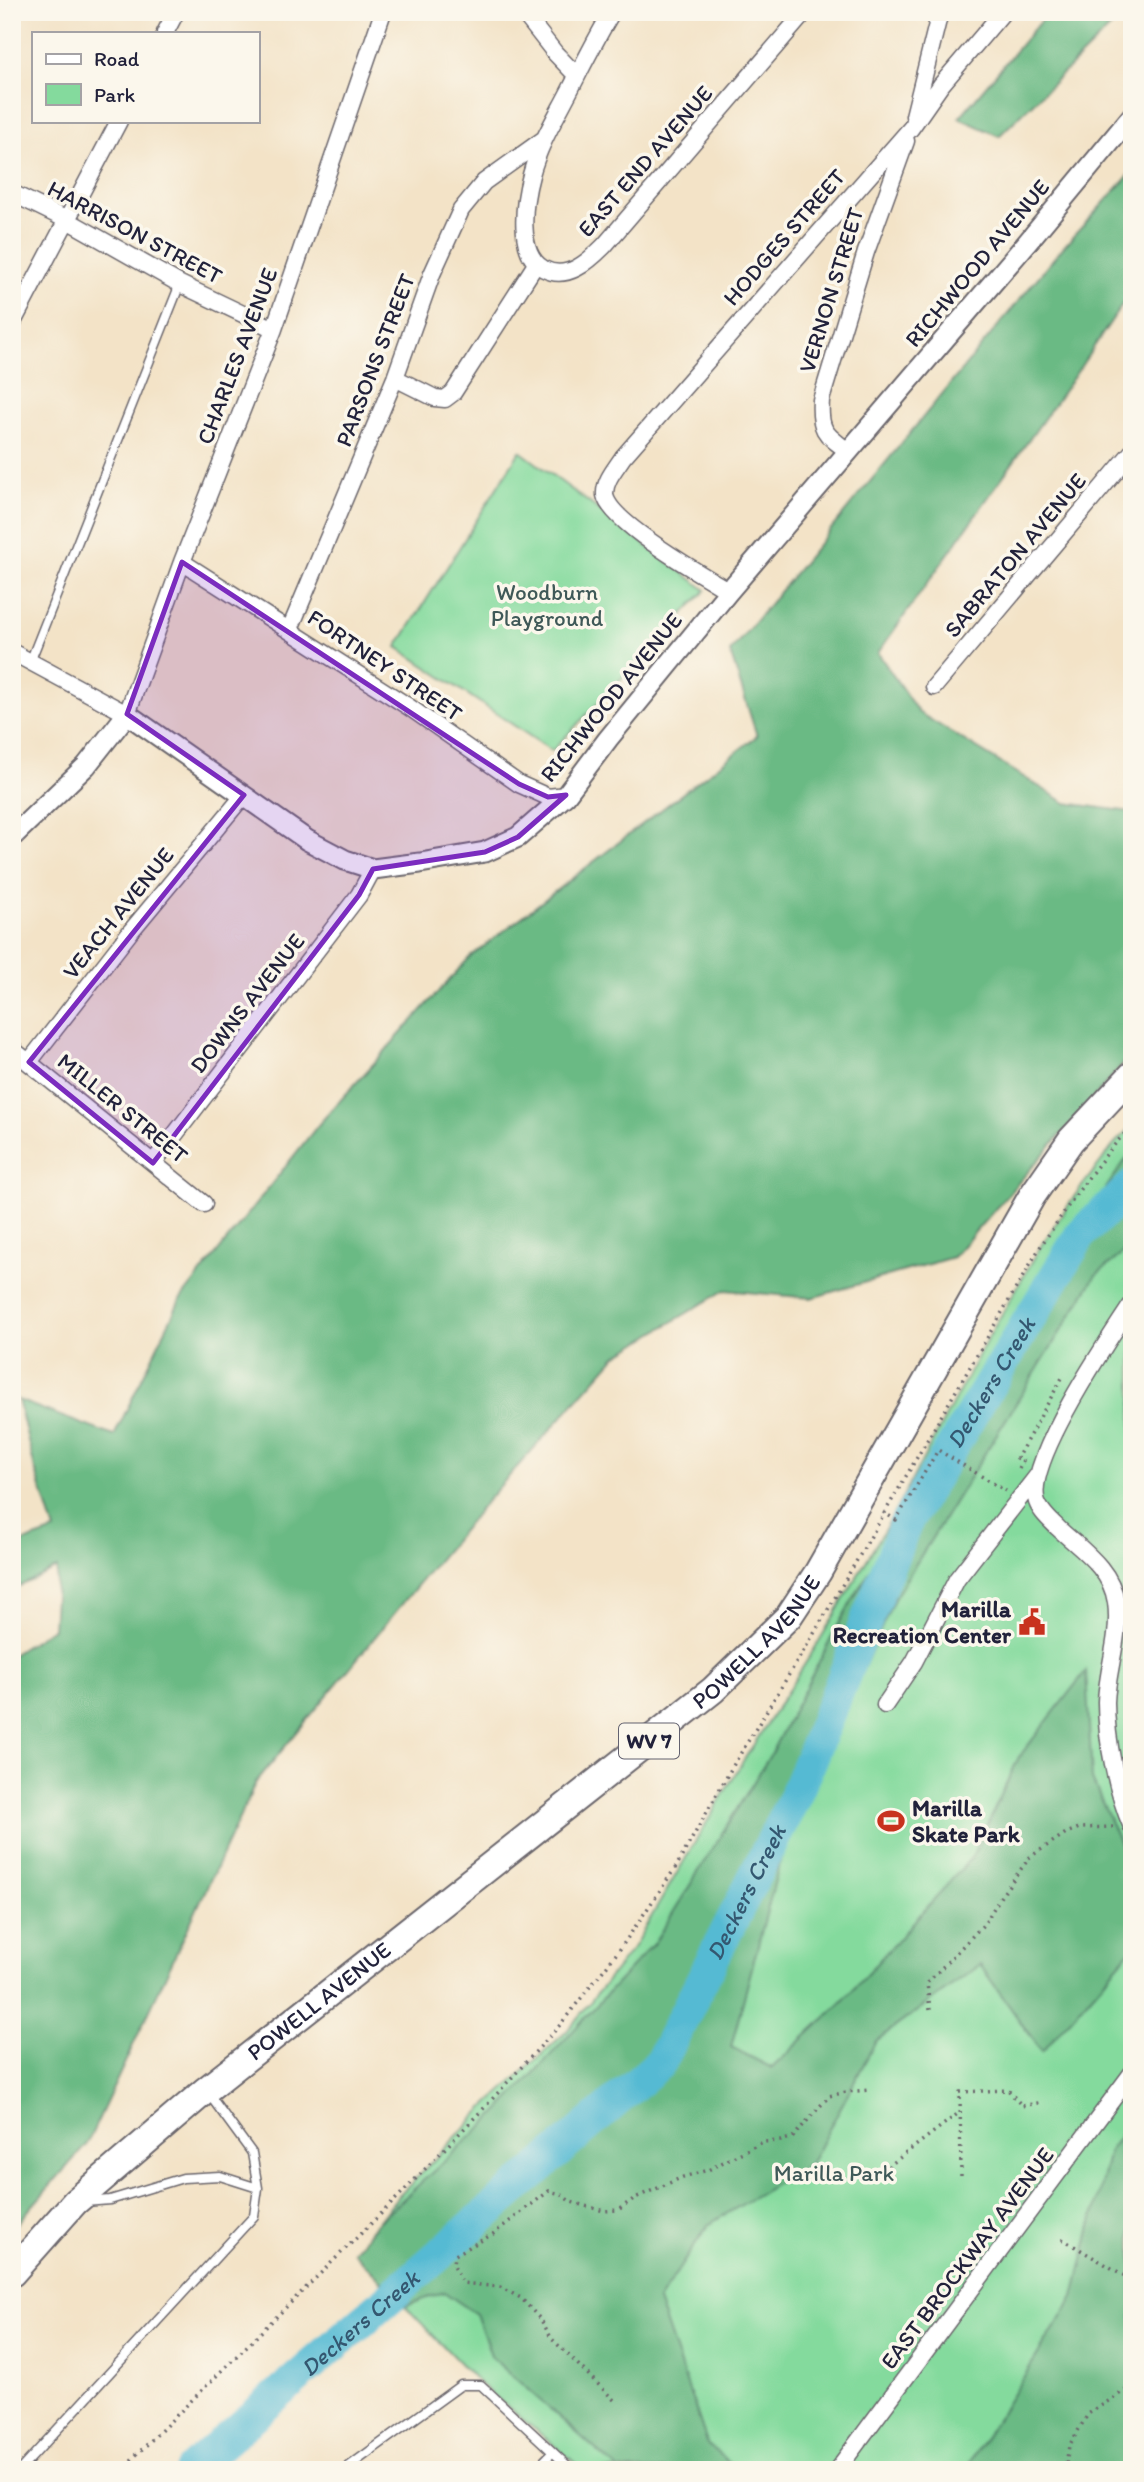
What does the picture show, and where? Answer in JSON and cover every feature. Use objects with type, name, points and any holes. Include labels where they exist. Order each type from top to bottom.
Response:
[{"type":"main road","name":"POWELL AVENUE","points":[[12,2273],[75,2202],[206,2090],[713,1690],[789,1616],[818,1572],[1032,1196],[1071,1140],[1132,1075]]},
{"type":"street","points":[[166,32],[176,12]]},
{"type":"street","name":"CHARLES AVENUE","points":[[127,714],[182,562],[274,330],[383,12]]},
{"type":"street","points":[[523,12],[577,76]]},
{"type":"street","points":[[395,378],[435,398],[445,399],[453,393],[536,264],[528,248],[523,223],[531,175],[544,139],[590,47],[612,12]]},
{"type":"street","name":"EAST END AVENUE","points":[[536,264],[551,272],[567,272],[585,264],[604,246],[805,12]]},
{"type":"street","name":"VERNON STREET","points":[[849,452],[829,437],[820,421],[821,400],[866,252],[911,128],[940,12]]},
{"type":"street","name":"HODGES STREET","points":[[729,591],[656,545],[612,510],[605,495],[610,476],[911,128],[941,85],[1003,12]]},
{"type":"street","name":"RICHWOOD AVENUE","points":[[127,714],[307,840],[345,860],[373,869],[485,852],[518,837],[566,795],[608,739],[729,591],[1132,116]]},
{"type":"street","points":[[12,324],[118,122]]},
{"type":"street","name":"PARSONS STREET","points":[[290,629],[395,378],[432,274],[461,210],[484,183],[544,139]]},
{"type":"street","name":"HARRISON STREET","points":[[12,193],[67,220],[180,284],[274,330]]},
{"type":"street","name":"SABRATON AVENUE","points":[[934,687],[1132,452]]},
{"type":"street","name":"FORTNEY STREET","points":[[182,562],[409,707],[519,784],[548,797],[566,795]]},
{"type":"street","points":[[12,652],[127,714],[86,766],[12,837]]},
{"type":"street","name":"VEACH AVENUE","points":[[29,1062],[131,931],[244,795]]},
{"type":"street","name":"DOWNS AVENUE","points":[[153,1163],[359,895],[373,869]]},
{"type":"street","name":"MILLER STREET","points":[[12,1049],[204,1203]]},
{"type":"street","points":[[1126,1828],[1110,1745],[1106,1702],[1116,1627],[1116,1600],[1106,1575],[1090,1556],[1045,1516],[1036,1498],[1038,1474],[1052,1436],[1085,1377],[1132,1304]]},
{"type":"street","points":[[885,1704],[914,1662],[957,1579],[1038,1474]]},
{"type":"street","name":"EAST BROCKWAY AVENUE","points":[[837,2470],[1132,2073]]},
{"type":"lane","points":[[30,662],[180,284]]},
{"type":"lane","points":[[20,2470],[254,2216],[258,2188],[252,2153],[206,2090]]},
{"type":"lane","points":[[75,2202],[110,2200],[183,2178],[220,2176],[258,2188]]},
{"type":"lane","points":[[344,2470],[461,2385],[481,2385],[572,2470]]},
{"type":"lane","points":[[535,2470],[553,2452]]},
{"type":"path","points":[[121,2470],[399,2196],[484,2108],[560,2025],[620,1949],[676,1867],[731,1769],[809,1642],[1042,1244],[1117,1140],[1132,1126]]},
{"type":"path","points":[[883,1512],[897,1520],[938,1450],[1006,1492]]},
{"type":"path","points":[[930,2010],[927,1983],[985,1923],[1030,1857],[1066,1833],[1079,1828],[1108,1825],[1126,1828]]},
{"type":"path","points":[[614,2400],[552,2339],[541,2320],[521,2298],[500,2287],[462,2283],[454,2265],[456,2255],[493,2234],[549,2191],[561,2194],[571,2202],[604,2211],[618,2210],[635,2198],[683,2177],[708,2170],[762,2143],[793,2137],[829,2096],[869,2090]]},
{"type":"path","points":[[961,2175],[960,2092],[1008,2090],[1022,2106],[1042,2102]]},
{"type":"path","points":[[854,2172],[885,2169],[960,2112]]},
{"type":"path","points":[[1062,2239],[1132,2280]]},
{"type":"path","points":[[1065,2470],[1069,2446],[1088,2414],[1132,2386]]},
{"type":"highlighted area","points":[[182,562],[519,784],[548,797],[566,795],[518,837],[485,852],[373,869],[359,895],[153,1163],[29,1062],[244,795],[127,714]]},
{"type":"green space","points":[[1048,12],[1126,12],[999,136],[959,118]]},
{"type":"green space","points":[[1132,172],[1132,290],[878,653],[918,712],[1066,803],[1132,812],[1132,1054],[953,1257],[811,1298],[725,1290],[616,1356],[484,1504],[256,1782],[87,2144],[12,2229],[12,1655],[53,1628],[57,1568],[18,1587],[12,1585],[12,1546],[55,1531],[35,1469],[18,1400],[114,1436],[180,1300],[319,1124],[470,957],[757,736],[730,652],[1058,253]]},
{"type":"green space","name":"Woodburn Playground","points":[[520,451],[706,590],[552,751],[397,647]]},
{"type":"green space","name":"Marilla Park","points":[[1132,1126],[1132,2470],[584,2470],[481,2385],[353,2252],[399,2196],[484,2108],[567,2031],[633,1948],[738,1769],[815,1648],[892,1517],[984,1345],[1042,1244],[1076,1194]]},
{"type":"green space","points":[[1132,1151],[1132,1246],[1096,1275],[894,1599],[782,1854],[731,2047],[772,2068],[841,2003],[972,1857],[1019,1757],[1086,1671],[1092,1779],[1132,1871],[1132,1952],[1130,1951],[1042,2052],[980,1965],[876,2041],[811,2163],[708,2225],[658,2301],[708,2445],[738,2470],[619,2470],[492,2358],[476,2314],[444,2292],[405,2306],[353,2252],[378,2222],[497,2113],[655,1942],[769,1757],[842,1618],[1030,1297]]},
{"type":"green space","points":[[1132,2120],[1132,2470],[965,2470],[1074,2297],[1109,2151]]},
{"type":"waterway","name":"Deckers Creek","points":[[191,2470],[660,2063],[796,1794],[906,1523],[1081,1234],[1132,1186]]},
{"type":"place","name":"Marilla Recreation Center","points":[[1032,1622]]},
{"type":"place","name":"Marilla Skate Park","points":[[891,1821]]}]
